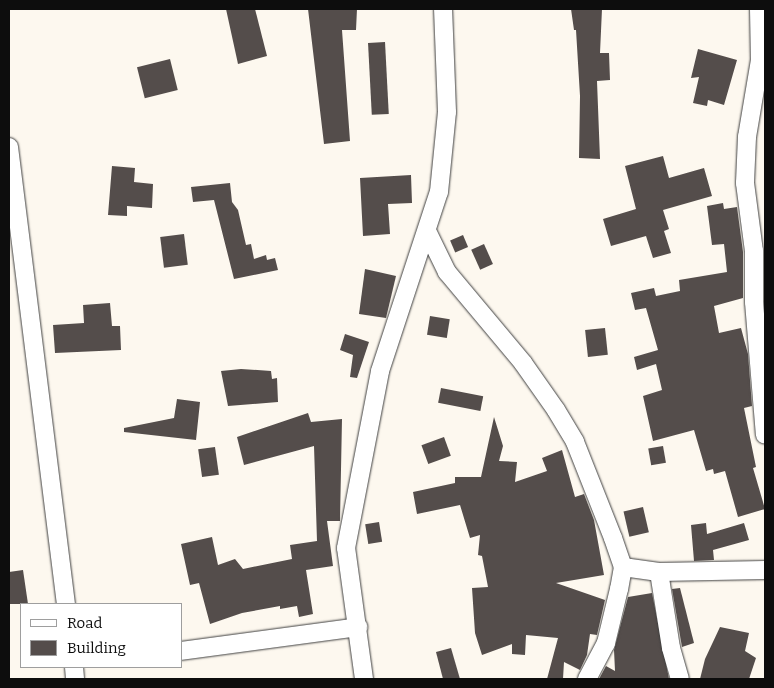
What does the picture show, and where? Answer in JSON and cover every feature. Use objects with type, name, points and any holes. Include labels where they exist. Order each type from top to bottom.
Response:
[{"type":"street","points":[[364,679],[346,548],[357,480],[380,371],[434,214],[444,159],[447,112],[443,9]]},
{"type":"street","points":[[759,9],[763,60],[747,137],[745,183],[754,251],[754,302],[765,435]]},
{"type":"street","points":[[9,147],[66,603]]},
{"type":"street","points":[[427,231],[447,272],[523,363],[570,434],[623,567],[606,643],[587,679]]},
{"type":"street","points":[[623,567],[659,572],[765,570]]},
{"type":"street","points":[[659,572],[671,648],[680,679]]},
{"type":"street","points":[[182,651],[358,627]]},
{"type":"building","points":[[226,9],[255,9],[267,56],[238,64]]},
{"type":"building","points":[[308,9],[357,9],[356,30],[342,30],[350,141],[324,144]]},
{"type":"building","points":[[571,9],[602,9],[600,53],[609,53],[610,80],[597,81],[600,159],[579,158],[580,96],[576,30],[574,30]]},
{"type":"building","points":[[385,42],[389,114],[372,115],[368,43]]},
{"type":"building","points":[[698,49],[737,60],[724,105],[708,100],[707,106],[693,103],[699,77],[691,78]]},
{"type":"building","points":[[170,59],[178,90],[145,98],[137,67]]},
{"type":"building","points":[[663,156],[669,178],[704,168],[712,196],[663,210],[669,229],[664,231],[671,253],[653,258],[646,236],[611,246],[603,219],[636,209],[625,166]]},
{"type":"building","points":[[112,166],[135,168],[134,182],[153,184],[152,208],[127,206],[127,216],[108,215]]},
{"type":"building","points":[[411,175],[412,203],[388,204],[390,234],[363,236],[360,178]]},
{"type":"building","points":[[230,183],[232,202],[238,210],[246,245],[251,244],[254,259],[266,255],[267,260],[275,258],[278,270],[234,279],[214,200],[193,202],[191,187]]},
{"type":"building","points":[[723,203],[724,209],[737,207],[743,252],[743,298],[714,306],[719,333],[741,328],[748,354],[752,406],[744,408],[756,467],[753,468],[765,509],[738,517],[725,471],[714,474],[713,469],[706,471],[694,430],[653,441],[643,396],[662,390],[656,364],[637,370],[634,357],[658,350],[646,308],[635,310],[631,293],[654,288],[656,296],[680,291],[679,280],[727,272],[724,244],[712,245],[707,206]]},
{"type":"building","points":[[184,234],[188,265],[164,268],[160,237]]},
{"type":"building","points":[[463,235],[468,247],[455,252],[450,240]]},
{"type":"building","points":[[484,244],[493,264],[480,270],[471,250]]},
{"type":"building","points":[[365,269],[396,276],[386,318],[359,314]]},
{"type":"building","points":[[110,303],[112,326],[120,326],[121,350],[55,353],[53,325],[84,323],[83,305]]},
{"type":"building","points":[[430,316],[450,319],[447,338],[427,335]]},
{"type":"building","points":[[605,328],[608,355],[588,357],[585,330]]},
{"type":"building","points":[[345,334],[369,342],[357,378],[350,377],[353,355],[340,350]]},
{"type":"building","points":[[241,369],[271,371],[272,379],[277,378],[278,402],[228,406],[221,371]]},
{"type":"building","points":[[441,388],[483,396],[480,411],[438,403]]},
{"type":"building","points":[[177,399],[200,402],[196,440],[124,432],[124,428],[174,418]]},
{"type":"building","points":[[308,413],[311,422],[342,419],[340,521],[327,521],[333,566],[306,570],[313,614],[299,617],[297,606],[280,609],[280,606],[242,613],[210,624],[199,583],[190,585],[181,544],[212,537],[218,565],[235,559],[243,569],[292,559],[290,545],[317,541],[314,446],[244,465],[237,437]]},
{"type":"building","points":[[494,417],[503,446],[499,461],[517,462],[515,482],[547,471],[542,458],[562,450],[575,497],[584,494],[594,520],[604,575],[556,583],[605,600],[597,635],[590,634],[587,655],[580,670],[564,662],[563,679],[547,679],[558,638],[526,635],[525,655],[512,654],[512,644],[482,655],[475,633],[472,588],[488,587],[482,556],[478,555],[480,535],[470,538],[460,505],[417,514],[413,492],[455,483],[455,477],[481,477]]},
{"type":"building","points":[[444,437],[451,456],[428,464],[421,445]]},
{"type":"building","points":[[663,446],[666,463],[651,465],[648,449]]},
{"type":"building","points":[[215,447],[219,475],[202,477],[198,449]]},
{"type":"building","points":[[643,507],[649,532],[629,537],[624,511]]},
{"type":"building","points":[[379,522],[382,542],[368,544],[365,524]]},
{"type":"building","points":[[706,523],[707,534],[744,523],[749,540],[713,550],[714,560],[694,561],[691,525]]},
{"type":"building","points":[[23,570],[28,603],[9,604],[9,572]]},
{"type":"building","points":[[680,588],[694,643],[682,647],[672,589]]},
{"type":"building","points":[[652,593],[669,679],[599,679],[606,666],[615,671],[614,650],[628,597]]},
{"type":"building","points":[[720,627],[749,633],[745,651],[756,658],[749,679],[700,679],[705,659]]},
{"type":"building","points":[[451,648],[460,679],[443,679],[436,652]]}]
